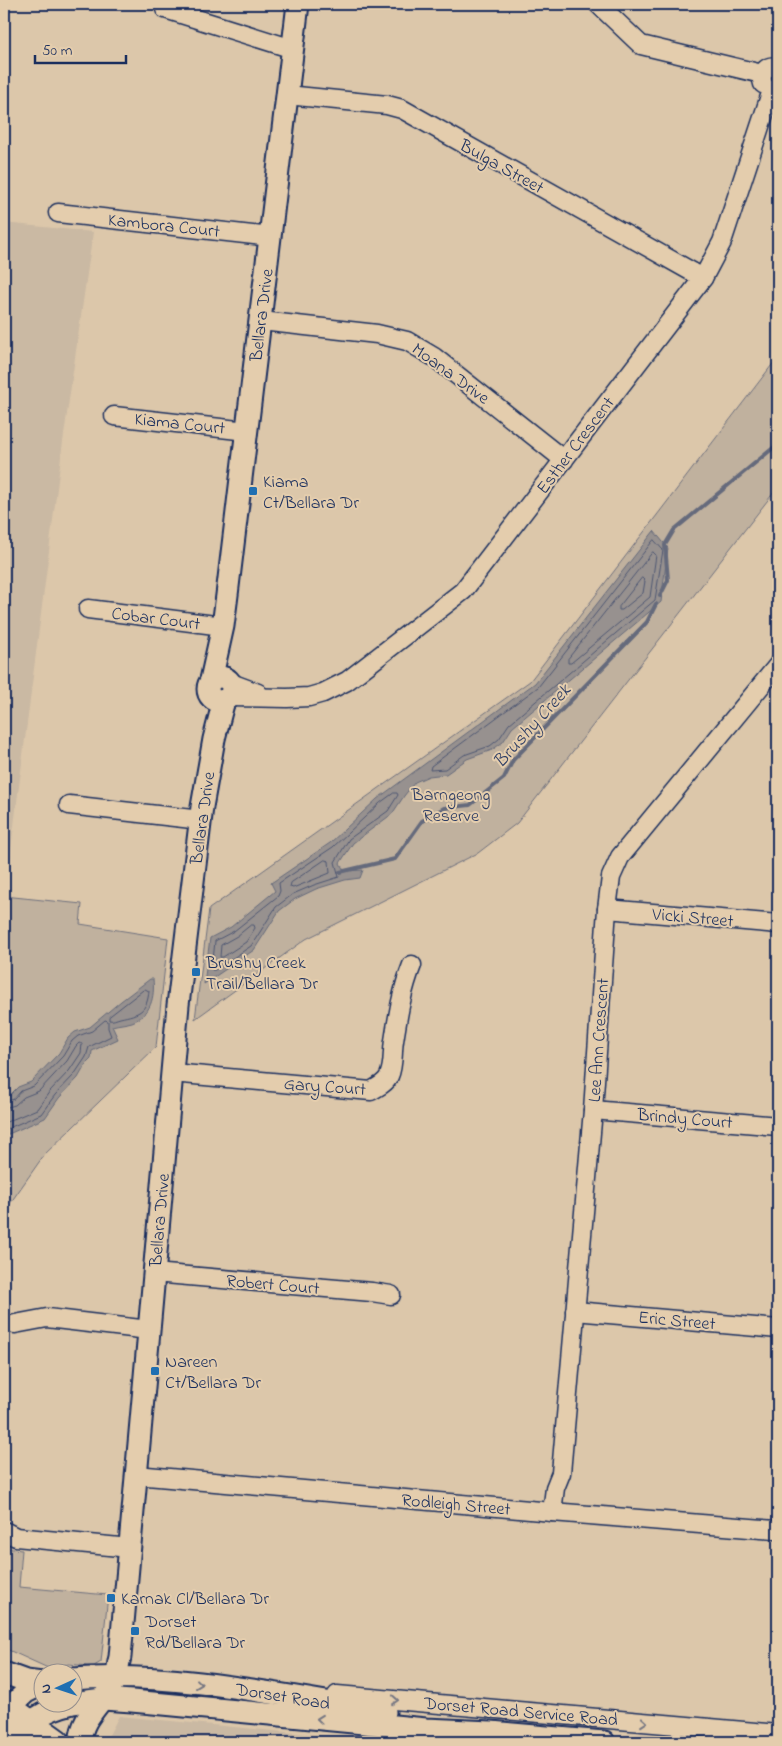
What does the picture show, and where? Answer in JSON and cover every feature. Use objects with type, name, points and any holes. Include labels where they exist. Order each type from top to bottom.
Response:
[{"type":"highway","points":[[5,1708],[57,1742]]},
{"type":"main road","name":"Bellara Drive","points":[[81,1742],[82,1731],[116,1678],[120,1657],[178,1005],[187,944],[200,820],[222,690],[223,626],[298,4]]},
{"type":"main road","points":[[4,1673],[32,1682]]},
{"type":"main road","name":"Dorset Road","points":[[82,1679],[116,1678],[163,1681],[254,1691],[425,1719],[491,1732]]},
{"type":"main road","points":[[162,1704],[163,1681]]},
{"type":"main road","points":[[5,1708],[32,1689]]},
{"type":"main road","name":"Dorset Road","points":[[82,1702],[103,1699],[426,1729],[491,1732],[604,1742]]},
{"type":"main road","name":"Dorset Road","points":[[8,1742],[29,1722],[42,1714]]},
{"type":"street","points":[[598,4],[641,45],[770,70],[762,81],[763,84],[775,89]]},
{"type":"street","points":[[165,9],[293,49]]},
{"type":"street","name":"Esther Crescent","points":[[222,690],[287,698],[309,697],[336,687],[463,592],[704,278],[722,242],[775,89]]},
{"type":"street","name":"Bulga Street","points":[[287,95],[387,105],[402,109],[704,278]]},
{"type":"street","name":"Kambora Court","points":[[58,213],[271,237]]},
{"type":"street","name":"Moana Drive","points":[[261,321],[377,334],[407,341],[434,357],[564,460]]},
{"type":"street","name":"Kiama Court","points":[[114,416],[247,431]]},
{"type":"street","name":"Cobar Court","points":[[88,609],[223,626]]},
{"type":"street","name":"Lee Ann Crescent","points":[[558,1513],[555,1488],[561,1473],[593,1110],[607,909],[611,877],[620,857],[778,665]]},
{"type":"street","points":[[69,805],[200,820]]},
{"type":"street","name":"Vicki Street","points":[[607,909],[778,924]]},
{"type":"street","name":"Gary Court","points":[[172,1073],[371,1090],[381,1085],[388,1078],[392,1066],[394,1039],[403,988],[412,965]]},
{"type":"street","name":"Brindy Court","points":[[593,1110],[778,1126]]},
{"type":"street","name":"Robert Court","points":[[154,1273],[391,1295]]},
{"type":"street","name":"Eric Street","points":[[575,1311],[778,1329]]},
{"type":"street","points":[[15,1324],[47,1318],[149,1330]]},
{"type":"street","name":"Rodleigh Street","points":[[136,1475],[558,1513],[775,1530]]},
{"type":"street","points":[[4,1531],[16,1537],[130,1548]]},
{"type":"street","name":"Dorset Road Service Road","points":[[295,1697],[314,1693],[778,1734]]},
{"type":"shaded area","points":[[4,223],[93,232],[62,449],[5,896]]},
{"type":"shaded area","points":[[119,1716],[327,1736],[408,1741],[119,1742],[109,1735]]},
{"type":"green space","name":"Barngeong Reserve","points":[[778,357],[778,487],[517,823],[478,853],[306,939],[195,1019],[209,909],[530,681]]},
{"type":"green space","points":[[4,896],[82,904],[80,924],[168,938],[156,1047],[44,1155],[4,1212]]},
{"type":"green space","points":[[4,1548],[22,1550],[19,1587],[108,1595],[101,1662],[94,1666],[82,1664],[39,1664],[4,1648]]},
{"type":"water","points":[[654,531],[668,548],[661,602],[512,728],[503,742],[492,750],[467,759],[446,774],[429,776],[415,782],[392,814],[353,843],[340,863],[344,871],[363,870],[360,878],[345,880],[316,889],[295,899],[279,911],[254,950],[204,984],[210,938],[231,927],[275,891],[271,883],[330,843],[377,799],[535,683]]},
{"type":"water","points":[[150,979],[153,979],[152,999],[144,1015],[132,1022],[112,1026],[118,1039],[92,1051],[91,1059],[78,1078],[59,1098],[45,1118],[4,1136],[4,1098],[18,1087],[31,1082],[59,1053],[68,1038],[75,1032],[90,1027]]},
{"type":"waterway","name":"Brushy Creek","points":[[660,596],[668,580],[665,545],[674,530],[778,444]]},
{"type":"waterway","name":"Brushy Creek","points":[[340,872],[395,859],[422,821],[444,808],[470,805],[504,778],[513,760],[647,622],[656,604]]},
{"type":"place","name":"Kiama Ct/Bellara Dr","points":[[253,491]]},
{"type":"place","name":"Brushy Creek Trail/Bellara Dr","points":[[196,972]]},
{"type":"place","name":"Nareen Ct/Bellara Dr","points":[[155,1371]]},
{"type":"place","name":"Karnak Cl/Bellara Dr","points":[[111,1598]]},
{"type":"place","name":"Dorset Rd/Bellara Dr","points":[[135,1631]]}]
